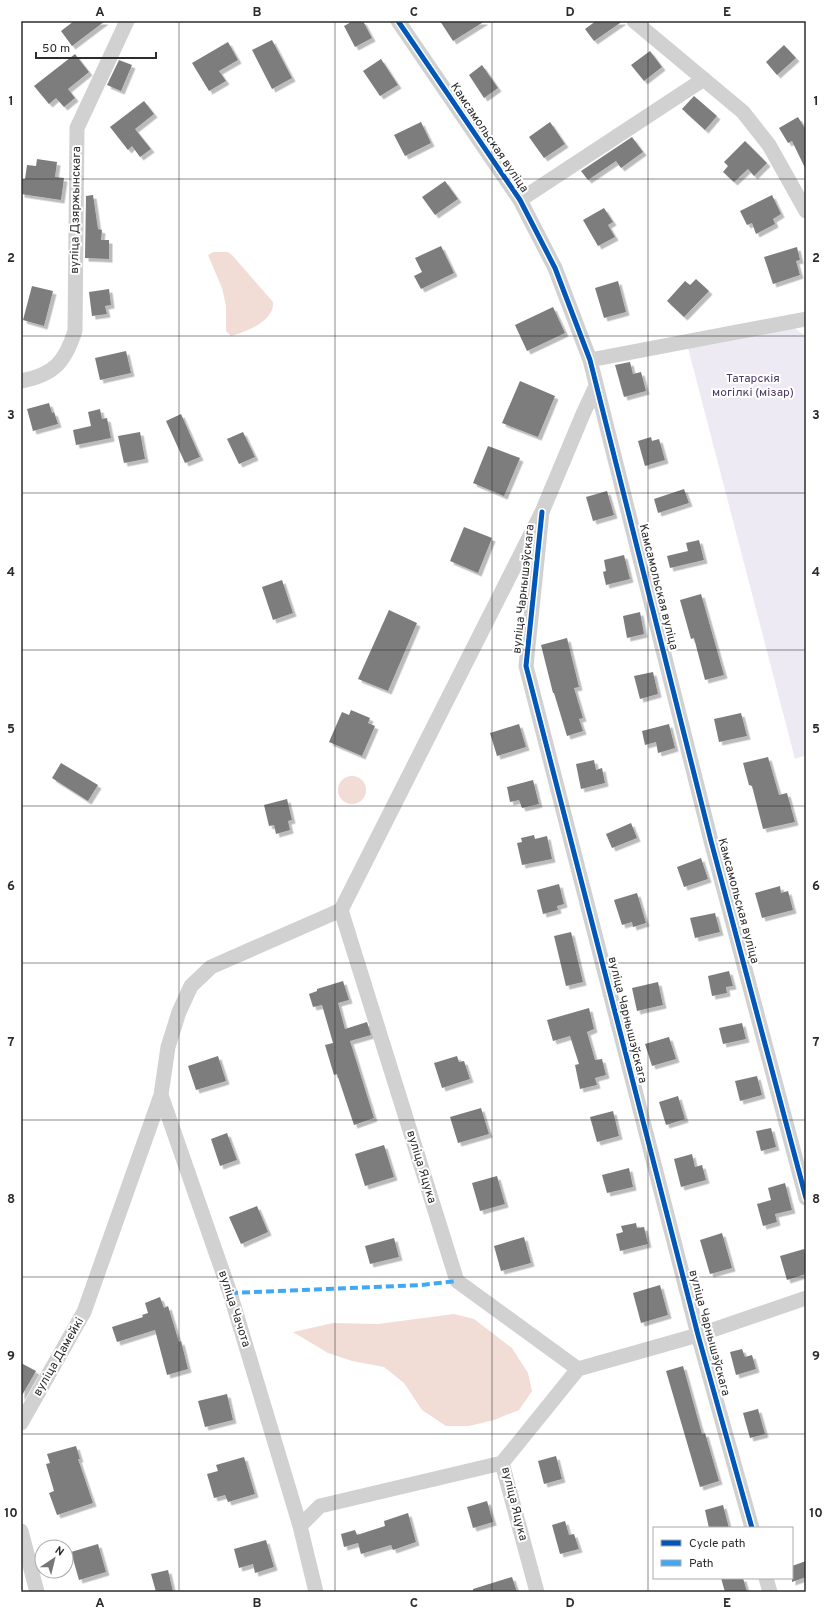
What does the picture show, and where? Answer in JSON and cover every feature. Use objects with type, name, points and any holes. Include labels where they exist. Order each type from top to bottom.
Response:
[{"type":"street","name":"вуліца Дзяржынскага","points":[[21,381],[38,378],[55,368],[69,350],[75,331],[77,128],[127,21]]},
{"type":"street","name":"Камсамольская вуліца","points":[[398,21],[520,200],[555,268],[590,360],[711,841],[806,1198]]},
{"type":"street","points":[[634,21],[743,112],[769,144],[806,211]]},
{"type":"street","points":[[520,200],[704,79]]},
{"type":"street","points":[[590,360],[806,319]]},
{"type":"street","name":"вуліца Чарнышэўскага","points":[[341,910],[542,512],[596,386]]},
{"type":"street","name":"вуліца Чарнышэўскага","points":[[542,512],[526,666],[698,1335],[752,1527]]},
{"type":"street","name":"вуліца Дамейкі","points":[[21,1423],[84,1312],[161,1096],[168,1048],[179,1012],[191,986],[211,967],[341,910]]},
{"type":"street","name":"вуліца Яцука","points":[[341,910],[457,1281],[578,1369],[502,1463],[537,1592]]},
{"type":"street","name":"вуліца Чачота","points":[[161,1096],[230,1293],[300,1526],[316,1592]]},
{"type":"street","points":[[578,1369],[698,1335],[806,1298]]},
{"type":"street","points":[[300,1526],[320,1506],[502,1463]]},
{"type":"street","points":[[21,1531],[37,1592]]},
{"type":"street","points":[[766,1579],[770,1592]]},
{"type":"green space","name":"Татарскія могілкі (мізар)","points":[[790,325],[806,336],[806,755],[795,759],[687,344]]},
{"type":"shaded area","points":[[213,252],[228,252],[233,256],[273,302],[272,309],[265,320],[244,332],[231,336],[226,331],[226,306],[222,288],[208,255]]},
{"type":"shaded area","points":[[352,776],[362,780],[366,790],[362,800],[352,804],[342,800],[338,790],[342,780]]},
{"type":"shaded area","points":[[454,1314],[474,1319],[512,1348],[528,1373],[532,1391],[519,1410],[494,1420],[469,1426],[446,1426],[422,1410],[404,1383],[384,1367],[352,1361],[328,1353],[293,1332],[333,1323],[378,1324]]},
{"type":"building","points":[[74,21],[105,21],[72,46],[61,31]]},
{"type":"building","points":[[353,21],[363,21],[372,38],[355,47],[344,26]]},
{"type":"building","points":[[440,21],[485,21],[453,41]]},
{"type":"building","points":[[596,21],[623,21],[594,41],[585,29]]},
{"type":"building","points":[[272,40],[292,78],[272,89],[252,50]]},
{"type":"building","points":[[228,42],[238,60],[219,71],[226,81],[209,91],[192,63]]},
{"type":"building","points":[[784,45],[796,58],[777,75],[766,62]]},
{"type":"building","points":[[650,51],[662,67],[644,81],[631,65]]},
{"type":"building","points":[[75,54],[89,72],[68,89],[75,98],[64,107],[56,98],[49,104],[34,86]]},
{"type":"building","points":[[381,59],[398,85],[380,96],[363,71]]},
{"type":"building","points":[[119,60],[132,65],[121,91],[107,85]]},
{"type":"building","points":[[482,65],[498,88],[484,98],[469,75]]},
{"type":"building","points":[[694,96],[717,116],[705,130],[682,109]]},
{"type":"building","points":[[144,101],[154,114],[135,129],[151,149],[140,157],[132,146],[128,150],[110,127]]},
{"type":"building","points":[[798,117],[806,130],[806,170],[792,141],[788,143],[779,128]]},
{"type":"building","points":[[421,122],[431,143],[405,156],[394,135]]},
{"type":"building","points":[[550,122],[565,144],[544,158],[529,137]]},
{"type":"building","points":[[632,137],[643,152],[621,168],[616,161],[588,180],[581,171]]},
{"type":"building","points":[[745,141],[767,163],[754,176],[748,169],[734,182],[723,172],[728,166],[724,162]]},
{"type":"building","points":[[37,159],[57,162],[55,177],[64,178],[61,200],[21,194],[21,179],[25,179],[27,165],[36,166]]},
{"type":"building","points":[[445,181],[458,199],[435,215],[422,197]]},
{"type":"building","points":[[93,195],[98,229],[102,230],[101,240],[109,240],[109,259],[85,258],[86,196]]},
{"type":"building","points":[[772,195],[781,214],[773,219],[775,224],[756,234],[752,223],[747,225],[740,211]]},
{"type":"building","points":[[604,208],[613,222],[608,225],[615,237],[598,246],[583,220]]},
{"type":"building","points":[[441,246],[454,273],[421,289],[414,276],[422,272],[415,258]]},
{"type":"building","points":[[797,247],[800,260],[796,261],[800,275],[773,284],[764,257]]},
{"type":"building","points":[[696,279],[709,291],[684,317],[667,301],[685,281],[690,285]]},
{"type":"building","points":[[618,281],[626,312],[604,318],[595,288]]},
{"type":"building","points":[[32,286],[53,291],[44,326],[23,320]]},
{"type":"building","points":[[109,289],[111,305],[105,306],[107,314],[92,316],[89,292]]},
{"type":"building","points":[[553,307],[565,333],[527,351],[515,325]]},
{"type":"building","points":[[126,351],[131,373],[100,380],[95,358]]},
{"type":"building","points":[[630,362],[633,374],[641,372],[646,391],[624,397],[615,365]]},
{"type":"building","points":[[520,381],[555,396],[538,437],[502,423]]},
{"type":"building","points":[[49,403],[58,424],[33,431],[27,409]]},
{"type":"building","points":[[100,409],[102,419],[107,418],[111,438],[76,445],[73,430],[91,426],[88,412]]},
{"type":"building","points":[[181,414],[200,457],[185,463],[166,421]]},
{"type":"building","points":[[140,432],[145,459],[124,463],[118,436]]},
{"type":"building","points":[[243,432],[255,457],[239,464],[227,439]]},
{"type":"building","points":[[651,437],[652,441],[659,439],[665,460],[645,466],[638,441]]},
{"type":"building","points":[[488,446],[520,458],[504,496],[473,483]]},
{"type":"building","points":[[684,489],[689,503],[658,513],[654,499]]},
{"type":"building","points":[[607,491],[614,515],[593,521],[586,497]]},
{"type":"building","points":[[464,527],[492,538],[478,573],[450,561]]},
{"type":"building","points":[[699,540],[704,560],[670,568],[667,556],[688,551],[686,543]]},
{"type":"building","points":[[624,555],[630,579],[606,585],[603,572],[606,571],[604,560]]},
{"type":"building","points":[[282,580],[293,613],[273,620],[262,587]]},
{"type":"building","points":[[701,594],[724,675],[705,680],[694,638],[691,639],[680,600]]},
{"type":"building","points":[[389,610],[417,623],[388,691],[358,679]]},
{"type":"building","points":[[640,612],[644,634],[627,638],[623,616]]},
{"type":"building","points":[[567,638],[579,687],[574,688],[583,718],[579,719],[583,731],[567,736],[553,693],[541,645]]},
{"type":"building","points":[[653,672],[658,694],[640,699],[634,676]]},
{"type":"building","points":[[351,710],[370,718],[368,723],[375,726],[362,756],[329,742],[342,712],[349,715]]},
{"type":"building","points":[[741,713],[747,736],[719,742],[714,719]]},
{"type":"building","points":[[519,724],[526,747],[497,756],[490,733]]},
{"type":"building","points":[[669,724],[675,748],[658,753],[656,742],[645,745],[642,731]]},
{"type":"building","points":[[768,757],[779,795],[787,793],[795,822],[763,829],[752,786],[749,785],[743,763]]},
{"type":"building","points":[[594,760],[596,770],[602,768],[605,783],[581,789],[576,764]]},
{"type":"building","points":[[61,763],[98,785],[88,801],[52,778]]},
{"type":"building","points":[[533,780],[539,804],[522,808],[519,800],[510,802],[507,787]]},
{"type":"building","points":[[287,799],[292,820],[288,821],[290,830],[276,834],[274,825],[269,826],[264,805]]},
{"type":"building","points":[[631,823],[637,838],[612,848],[606,834]]},
{"type":"building","points":[[534,835],[535,839],[547,836],[552,859],[522,865],[517,843],[522,842],[521,838]]},
{"type":"building","points":[[701,858],[708,879],[684,887],[677,867]]},
{"type":"building","points":[[559,884],[564,904],[557,906],[558,910],[543,914],[537,890]]},
{"type":"building","points":[[780,886],[781,893],[788,891],[793,910],[762,918],[755,893]]},
{"type":"building","points":[[637,893],[646,923],[633,927],[632,922],[622,925],[614,900]]},
{"type":"building","points":[[715,913],[720,932],[695,938],[690,918]]},
{"type":"building","points":[[571,932],[583,982],[566,986],[554,936]]},
{"type":"building","points":[[729,971],[733,986],[726,987],[727,993],[712,996],[708,976]]},
{"type":"building","points":[[343,981],[349,1000],[338,1003],[345,1029],[367,1022],[371,1035],[350,1041],[374,1118],[354,1125],[337,1074],[334,1075],[325,1045],[333,1043],[322,1005],[313,1007],[309,994],[317,991],[317,989]]},
{"type":"building","points":[[658,982],[663,1005],[637,1011],[632,988]]},
{"type":"building","points":[[589,1008],[594,1029],[587,1032],[595,1060],[602,1059],[606,1075],[595,1078],[597,1085],[580,1089],[575,1065],[579,1064],[570,1036],[553,1041],[547,1020]]},
{"type":"building","points":[[742,1023],[746,1039],[723,1044],[719,1028]]},
{"type":"building","points":[[669,1037],[676,1059],[652,1066],[645,1044]]},
{"type":"building","points":[[218,1056],[226,1081],[196,1090],[188,1066]]},
{"type":"building","points":[[457,1056],[459,1062],[464,1061],[470,1079],[442,1088],[434,1063]]},
{"type":"building","points":[[757,1076],[762,1095],[740,1101],[735,1081]]},
{"type":"building","points":[[678,1096],[685,1119],[666,1125],[659,1102]]},
{"type":"building","points":[[481,1108],[489,1134],[458,1143],[450,1117]]},
{"type":"building","points":[[613,1111],[619,1136],[597,1142],[590,1117]]},
{"type":"building","points":[[771,1128],[776,1147],[761,1151],[756,1131]]},
{"type":"building","points":[[227,1133],[237,1160],[220,1166],[211,1139]]},
{"type":"building","points":[[384,1145],[394,1177],[365,1186],[355,1154]]},
{"type":"building","points":[[692,1154],[695,1167],[702,1165],[706,1180],[681,1187],[674,1159]]},
{"type":"building","points":[[629,1168],[633,1187],[607,1193],[602,1175]]},
{"type":"building","points":[[497,1176],[505,1204],[480,1211],[472,1183]]},
{"type":"building","points":[[785,1183],[792,1210],[775,1214],[777,1222],[763,1226],[757,1204],[771,1200],[768,1188]]},
{"type":"building","points":[[257,1206],[268,1232],[241,1244],[229,1217]]},
{"type":"building","points":[[636,1223],[637,1228],[644,1227],[648,1244],[620,1251],[616,1234],[623,1232],[621,1226]]},
{"type":"building","points":[[722,1233],[732,1268],[710,1274],[700,1240]]},
{"type":"building","points":[[524,1237],[531,1263],[501,1271],[494,1246]]},
{"type":"building","points":[[394,1238],[399,1257],[370,1264],[365,1246]]},
{"type":"building","points":[[804,1249],[806,1257],[806,1274],[787,1280],[780,1256]]},
{"type":"building","points":[[660,1285],[668,1315],[641,1323],[633,1293]]},
{"type":"building","points":[[160,1297],[164,1308],[168,1306],[179,1342],[181,1341],[188,1369],[167,1375],[155,1330],[117,1342],[112,1327],[143,1317],[142,1315],[148,1313],[145,1303]]},
{"type":"building","points":[[742,1349],[745,1357],[752,1355],[756,1369],[736,1375],[730,1352]]},
{"type":"building","points":[[21,1363],[36,1371],[21,1397]]},
{"type":"building","points":[[683,1366],[702,1434],[705,1433],[719,1481],[700,1487],[666,1371]]},
{"type":"building","points":[[227,1394],[233,1420],[205,1427],[198,1401]]},
{"type":"building","points":[[758,1409],[765,1434],[750,1438],[743,1413]]},
{"type":"building","points":[[76,1446],[80,1459],[78,1459],[93,1503],[57,1515],[49,1493],[54,1491],[46,1464],[50,1463],[47,1454]]},
{"type":"building","points":[[556,1456],[562,1479],[544,1484],[538,1461]]},
{"type":"building","points":[[244,1457],[255,1494],[228,1502],[225,1495],[214,1498],[207,1474],[218,1471],[216,1465]]},
{"type":"building","points":[[487,1501],[493,1522],[473,1528],[467,1507]]},
{"type":"building","points":[[723,1505],[729,1527],[709,1527],[705,1510]]},
{"type":"building","points":[[408,1513],[416,1542],[393,1550],[391,1545],[361,1554],[358,1543],[344,1547],[341,1534],[355,1530],[357,1535],[385,1526],[384,1521]]},
{"type":"building","points":[[565,1521],[569,1535],[574,1534],[579,1549],[560,1554],[552,1525]]},
{"type":"building","points":[[266,1540],[274,1567],[255,1573],[253,1564],[239,1568],[234,1549]]},
{"type":"building","points":[[98,1544],[106,1572],[79,1580],[74,1562],[74,1551]]},
{"type":"building","points":[[806,1561],[806,1577],[792,1582],[793,1566]]},
{"type":"building","points":[[168,1570],[173,1592],[156,1592],[151,1574]]},
{"type":"building","points":[[512,1577],[517,1592],[473,1592],[473,1589]]},
{"type":"building","points":[[721,1579],[743,1579],[747,1592],[725,1592]]},
{"type":"marked path","points":[[230,1293],[421,1285],[457,1281]]},
{"type":"cycle path","points":[[398,21],[520,200],[555,268],[590,360],[711,841],[806,1198]]},
{"type":"cycle path","points":[[542,512],[526,666],[698,1335],[752,1527]]}]
